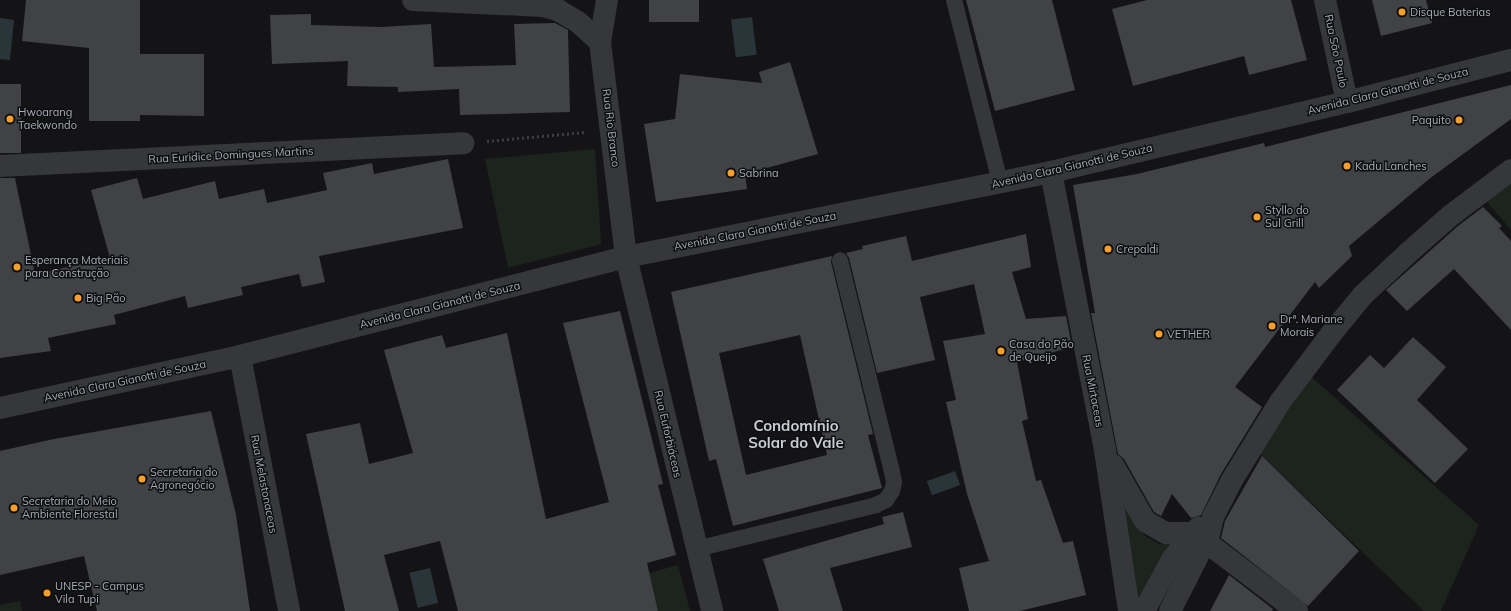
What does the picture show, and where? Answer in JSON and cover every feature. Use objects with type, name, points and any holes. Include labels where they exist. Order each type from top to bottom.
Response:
[{"type":"street","points":[[413,0],[543,6],[558,10],[578,22],[600,42]]},
{"type":"street","name":"Rua Rio Branco","points":[[607,0],[600,42],[612,129],[626,257]]},
{"type":"street","name":"Rua São Paulo","points":[[1325,0],[1347,102]]},
{"type":"street","name":"Avenida Clara Gianotti de Souza","points":[[0,408],[240,356],[626,257],[1051,172],[1347,102],[1511,60]]},
{"type":"street","name":"Rua Euridice Domingues Martins","points":[[0,166],[463,143]]},
{"type":"street","points":[[1170,611],[1200,536],[1213,517],[1232,480],[1280,402],[1331,334],[1363,295],[1440,224],[1511,170]]},
{"type":"street","name":"Rua Mirtaceas","points":[[1051,172],[1105,450],[1129,611]]},
{"type":"street","name":"Rua Euforbiáceas","points":[[626,257],[712,611]]},
{"type":"street","name":"Rua Melastonaceas","points":[[240,356],[289,611]]},
{"type":"street","points":[[1105,450],[1145,521],[1166,533],[1200,536],[1297,611]]},
{"type":"street","points":[[1144,611],[1171,562],[1200,536]]},
{"type":"lane","points":[[954,0],[1000,182]]},
{"type":"lane","points":[[696,549],[876,505],[886,500],[892,491],[894,482],[892,472],[840,260]]},
{"type":"path","points":[[463,143],[612,129]]},
{"type":"shaded area","points":[[752,17],[757,55],[736,57],[731,20]]},
{"type":"shaded area","points":[[0,18],[14,20],[10,60],[0,59]]},
{"type":"shaded area","points":[[595,149],[601,244],[508,268],[485,159]]},
{"type":"shaded area","points":[[1511,182],[1511,230],[1486,201]]},
{"type":"shaded area","points":[[1308,374],[1479,525],[1441,611],[1424,611],[1258,452]]},
{"type":"shaded area","points":[[955,471],[960,485],[932,495],[927,481]]},
{"type":"shaded area","points":[[1117,487],[1145,536],[1159,544],[1173,544],[1136,611]]},
{"type":"shaded area","points":[[678,565],[690,611],[658,611],[649,573]]},
{"type":"shaded area","points":[[430,568],[438,603],[418,608],[410,573]]},
{"type":"shaded area","points":[[20,601],[22,611],[0,611],[0,605]]},
{"type":"building","points":[[26,0],[140,0],[140,54],[204,54],[204,116],[140,115],[140,121],[89,121],[89,48],[22,41]]},
{"type":"building","points":[[649,0],[699,0],[699,22],[649,22]]},
{"type":"building","points":[[966,0],[1052,0],[1075,90],[995,111]]},
{"type":"building","points":[[1147,0],[1291,0],[1307,60],[1249,75],[1244,56],[1133,86],[1112,9]]},
{"type":"building","name":"Disque Baterias","points":[[1372,0],[1426,0],[1432,23],[1381,36]]},
{"type":"building","points":[[311,14],[311,25],[381,27],[431,24],[434,67],[516,65],[514,24],[555,23],[568,30],[570,112],[460,115],[459,89],[398,92],[398,87],[347,86],[348,61],[272,64],[270,15]]},
{"type":"building","points":[[790,62],[818,154],[745,174],[747,189],[656,202],[644,124],[675,119],[680,74],[762,83],[759,72]]},
{"type":"building","name":"Hwoarang Taekwondo","points":[[0,84],[21,84],[21,153],[0,153]]},
{"type":"building","points":[[1511,85],[1511,119],[1429,179],[1349,246],[1352,256],[1319,288],[1315,282],[1235,387],[1262,407],[1221,474],[1201,515],[1191,518],[1172,494],[1161,516],[1154,512],[1124,459],[1118,454],[1091,313],[1095,313],[1073,185],[1137,174],[1264,143],[1265,147]]},
{"type":"building","points":[[448,159],[463,228],[319,256],[325,282],[302,287],[299,274],[241,287],[243,295],[188,308],[185,296],[114,315],[116,324],[48,338],[51,351],[0,358],[0,178],[15,178],[35,274],[110,258],[91,190],[137,178],[143,199],[215,181],[219,199],[264,189],[267,203],[327,190],[323,173],[372,163],[374,174]]},
{"type":"building","points":[[1483,207],[1502,226],[1499,228],[1511,241],[1511,330],[1454,269],[1407,311],[1386,290],[1458,226]]},
{"type":"building","points":[[1026,234],[1031,267],[1012,272],[1026,319],[1066,316],[1072,347],[1017,362],[1028,419],[1022,421],[1036,481],[1041,480],[1063,543],[1073,541],[1086,595],[1020,611],[969,611],[959,568],[989,561],[967,494],[946,402],[956,400],[943,341],[985,334],[974,284],[920,297],[935,360],[877,373],[849,258],[846,253],[863,249],[862,246],[906,236],[912,261]]},
{"type":"building","points":[[832,256],[831,262],[873,434],[868,435],[882,488],[733,526],[716,459],[709,461],[671,292]],"holes":[[[800,335],[827,455],[746,475],[719,353]]]},
{"type":"building","points":[[620,311],[663,484],[658,485],[676,555],[647,563],[658,611],[458,611],[440,541],[384,555],[399,611],[345,611],[306,434],[360,423],[369,464],[413,453],[384,350],[442,335],[446,348],[507,333],[546,519],[609,502],[563,323]]},
{"type":"building","points":[[1413,337],[1446,367],[1417,400],[1468,449],[1435,483],[1337,390],[1370,355],[1384,368]]},
{"type":"building","points":[[211,411],[236,515],[250,611],[97,611],[84,556],[0,575],[0,451],[49,440]]},
{"type":"building","points":[[1262,456],[1359,551],[1308,606],[1221,538],[1225,521]]},
{"type":"building","points":[[903,512],[912,547],[830,568],[843,611],[779,611],[763,559],[884,524],[882,517]]},
{"type":"building","points":[[1229,575],[1273,609],[1272,611],[1210,611]]},
{"type":"place","name":"Disque Baterias","points":[[1402,12]]},
{"type":"place","name":"Hwoarang Taekwondo","points":[[10,119]]},
{"type":"place","name":"Paquito","points":[[1459,120]]},
{"type":"place","name":"Kadu Lanches","points":[[1347,166]]},
{"type":"place","name":"Sabrina","points":[[731,173]]},
{"type":"place","name":"Styllo do Sul Grill","points":[[1257,217]]},
{"type":"place","name":"Crepaldi","points":[[1108,249]]},
{"type":"place","name":"Esperança Materiais para Construção","points":[[17,267]]},
{"type":"place","name":"Big Pão","points":[[78,298]]},
{"type":"place","name":"Drª. Mariane Morais","points":[[1272,326]]},
{"type":"place","name":"VETHER","points":[[1159,334]]},
{"type":"place","name":"Casa do Pão de Queijo","points":[[1001,351]]},
{"type":"place","name":"Secretaria do Agronegócio","points":[[142,479]]},
{"type":"place","name":"Secretaria do Meio Ambiente Florestal","points":[[14,508]]},
{"type":"place","name":"UNESP - Campus Vila Tupi","points":[[47,593]]},
{"type":"district","name":"Condomínio Solar do Vale","points":[[796,434]]}]
